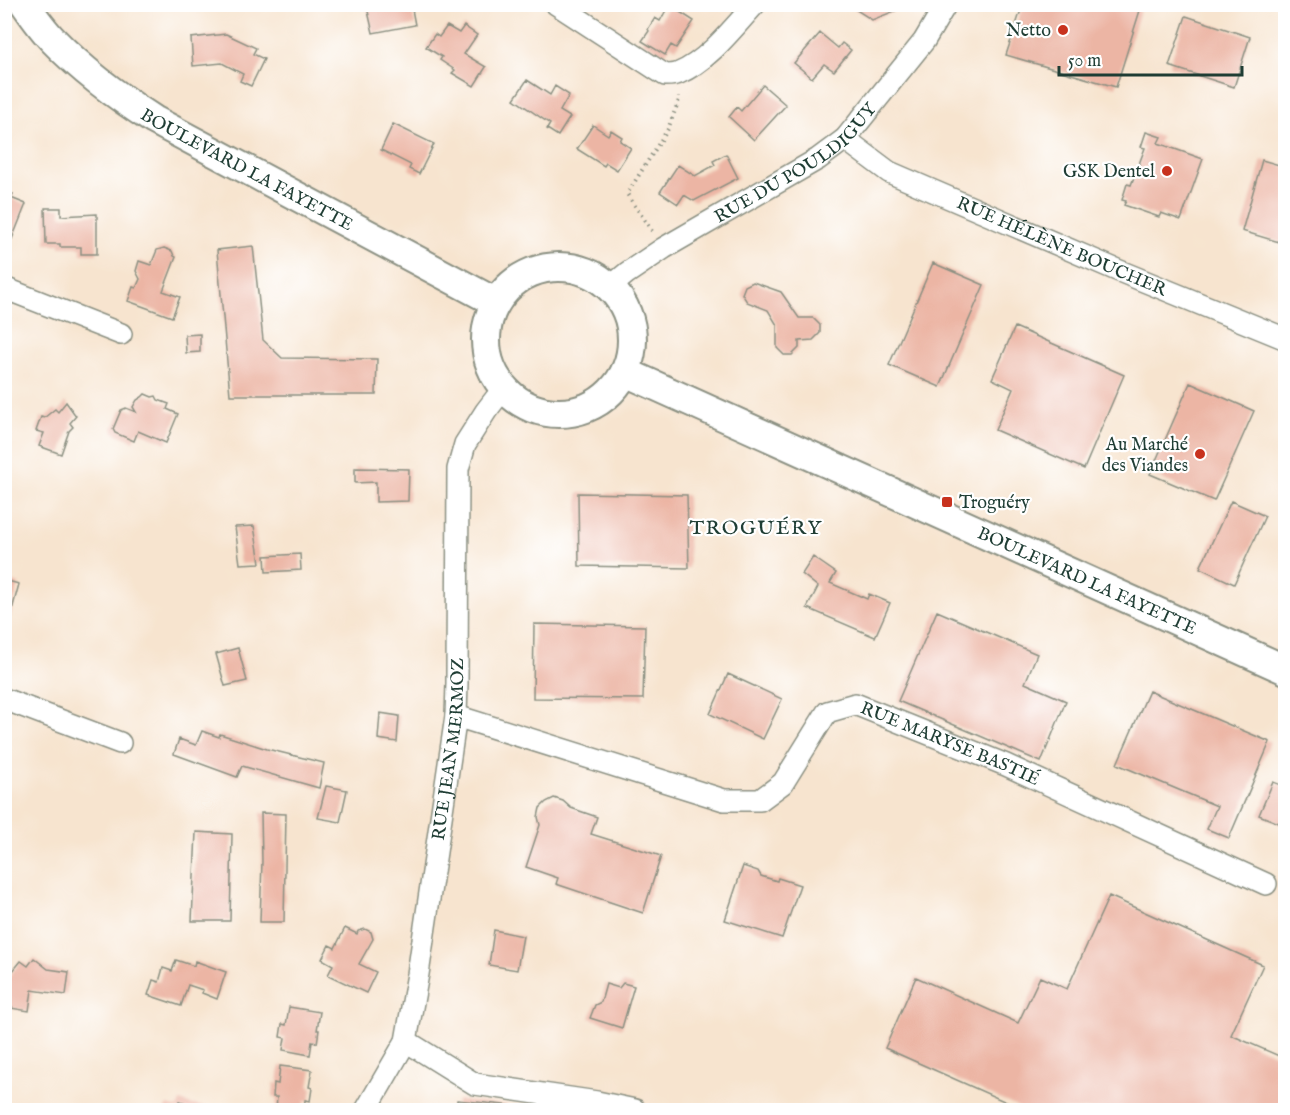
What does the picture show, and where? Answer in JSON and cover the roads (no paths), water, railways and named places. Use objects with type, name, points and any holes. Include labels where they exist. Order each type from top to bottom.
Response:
[{"type":"main road","name":"BOULEVARD LA FAYETTE","points":[[25,4],[52,39],[84,70],[120,98],[154,120],[495,302]]},
{"type":"main road","points":[[555,266],[579,269],[597,276],[610,286],[619,297],[630,321],[632,347],[625,372],[611,392],[591,406],[568,413],[544,412],[522,404],[503,389],[488,362],[485,331],[495,302],[510,283],[532,271],[555,266]]},
{"type":"main road","name":"BOULEVARD LA FAYETTE","points":[[625,372],[1286,670]]},
{"type":"street","points":[[556,4],[665,75],[677,75],[697,64],[755,4]]},
{"type":"street","name":"RUE DU POULDIGUY","points":[[610,286],[664,248],[818,159],[845,139],[924,41],[946,4]]},
{"type":"street","name":"RUE HÉLÈNE BOUCHER","points":[[845,139],[889,172],[1117,270],[1286,339]]},
{"type":"street","points":[[4,288],[122,334]]},
{"type":"street","name":"RUE JEAN MERMOZ","points":[[366,1110],[406,1041],[456,716],[458,469],[465,444],[503,389]]},
{"type":"street","points":[[4,699],[120,743]]},
{"type":"street","name":"RUE MARYSE BASTIÉ","points":[[456,716],[724,800],[760,800],[783,783],[827,712],[855,704],[1006,765],[1266,884]]},
{"type":"street","points":[[406,1041],[475,1084],[597,1102],[635,1110]]},
{"type":"place","name":"Netto","points":[[1063,30]]},
{"type":"place","name":"GSK Dentel","points":[[1167,171]]},
{"type":"place","name":"Au Marché des Viandes","points":[[1200,454]]},
{"type":"place","name":"Troguéry","points":[[947,502]]},
{"type":"district","name":"TROGUÉRY","points":[[756,527]]}]
